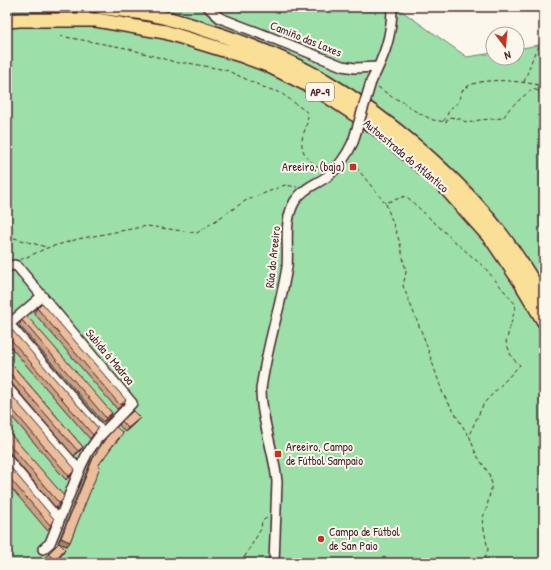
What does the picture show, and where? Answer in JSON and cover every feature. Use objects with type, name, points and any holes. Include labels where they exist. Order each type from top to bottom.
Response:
[{"type":"highway","name":"Autoestrada do Atlántico","points":[[102,7],[169,18],[243,42],[276,56],[324,80],[383,119],[447,174],[478,207],[500,233],[529,274],[544,300]]},
{"type":"highway","name":"Autoestrada do Atlántico","points":[[7,21],[96,20],[165,32],[247,57],[318,90],[377,128],[439,181],[492,240],[519,280],[544,322]]},
{"type":"street","name":"Camiño das Laxes","points":[[208,7],[220,18],[342,66],[355,68],[378,67]]},
{"type":"street","name":"Rúa do Areeiro","points":[[274,563],[276,469],[261,401],[261,389],[287,266],[286,242],[291,210],[294,201],[301,193],[327,176],[347,157],[371,82],[388,44],[391,31],[392,7]]},
{"type":"street","name":"Subida á Madroa","points":[[7,267],[14,265],[17,266],[132,403],[102,433],[88,452],[79,470],[50,543],[43,549]]},
{"type":"street","points":[[42,296],[8,325],[102,433]]},
{"type":"street","points":[[7,387],[79,470]]},
{"type":"street","points":[[7,459],[59,520]]},
{"type":"path","points":[[60,36],[126,48],[178,63],[188,63],[226,70],[263,87],[281,93],[308,113],[308,120],[303,136],[302,150],[309,160],[327,176]]},
{"type":"path","points":[[524,82],[535,52],[544,40]]},
{"type":"path","points":[[442,121],[447,118],[450,109],[458,104],[461,92],[468,85],[489,81],[514,80],[544,86]]},
{"type":"path","points":[[371,82],[415,111],[433,120],[446,122],[450,117],[460,118],[468,123],[479,120],[503,118],[510,108],[532,89],[544,92]]},
{"type":"path","points":[[538,91],[544,96]]},
{"type":"path","points":[[347,157],[385,203],[400,243],[406,272],[403,286],[424,338],[442,394],[469,435],[476,454],[489,474],[492,484],[486,511],[482,519],[488,550],[483,561],[484,563]]},
{"type":"path","points":[[20,260],[47,248],[78,239],[147,226],[197,233],[245,201],[252,198],[285,185],[307,188]]},
{"type":"path","points":[[385,203],[406,196],[452,240],[485,268],[516,305],[506,342],[512,358],[520,365],[484,403],[469,435]]},
{"type":"path","points":[[7,236],[47,248]]},
{"type":"path","points":[[241,563],[253,540],[257,536],[262,521],[266,518],[276,516]]},
{"type":"green space","points":[[7,7],[396,7],[467,57],[485,54],[485,66],[525,66],[525,48],[544,44],[544,563],[7,563]]},
{"type":"building","points":[[42,303],[126,400],[120,405],[37,308]]},
{"type":"building","points":[[27,316],[112,413],[106,418],[22,320]]},
{"type":"building","points":[[12,330],[98,428],[93,435],[7,335]]},
{"type":"building","points":[[7,359],[83,447],[78,451],[7,370]]},
{"type":"building","points":[[7,390],[75,469],[69,476],[7,403]]},
{"type":"building","points":[[133,411],[140,418],[128,428],[122,421]]},
{"type":"building","points":[[116,427],[123,433],[98,466],[100,467],[70,542],[61,538],[94,456],[106,438]]},
{"type":"building","points":[[7,430],[64,496],[62,501],[59,503],[7,442]]},
{"type":"building","points":[[7,463],[54,519],[50,525],[7,475]]},
{"type":"building","points":[[59,543],[65,549],[55,560],[48,554]]},
{"type":"place","name":"Areeiro, (baja)","points":[[353,167]]},
{"type":"place","name":"Areeiro, Campo de Fútbol Sampaio","points":[[278,454]]},
{"type":"place","name":"Campo de Fútbol de San Paio","points":[[321,539]]}]
